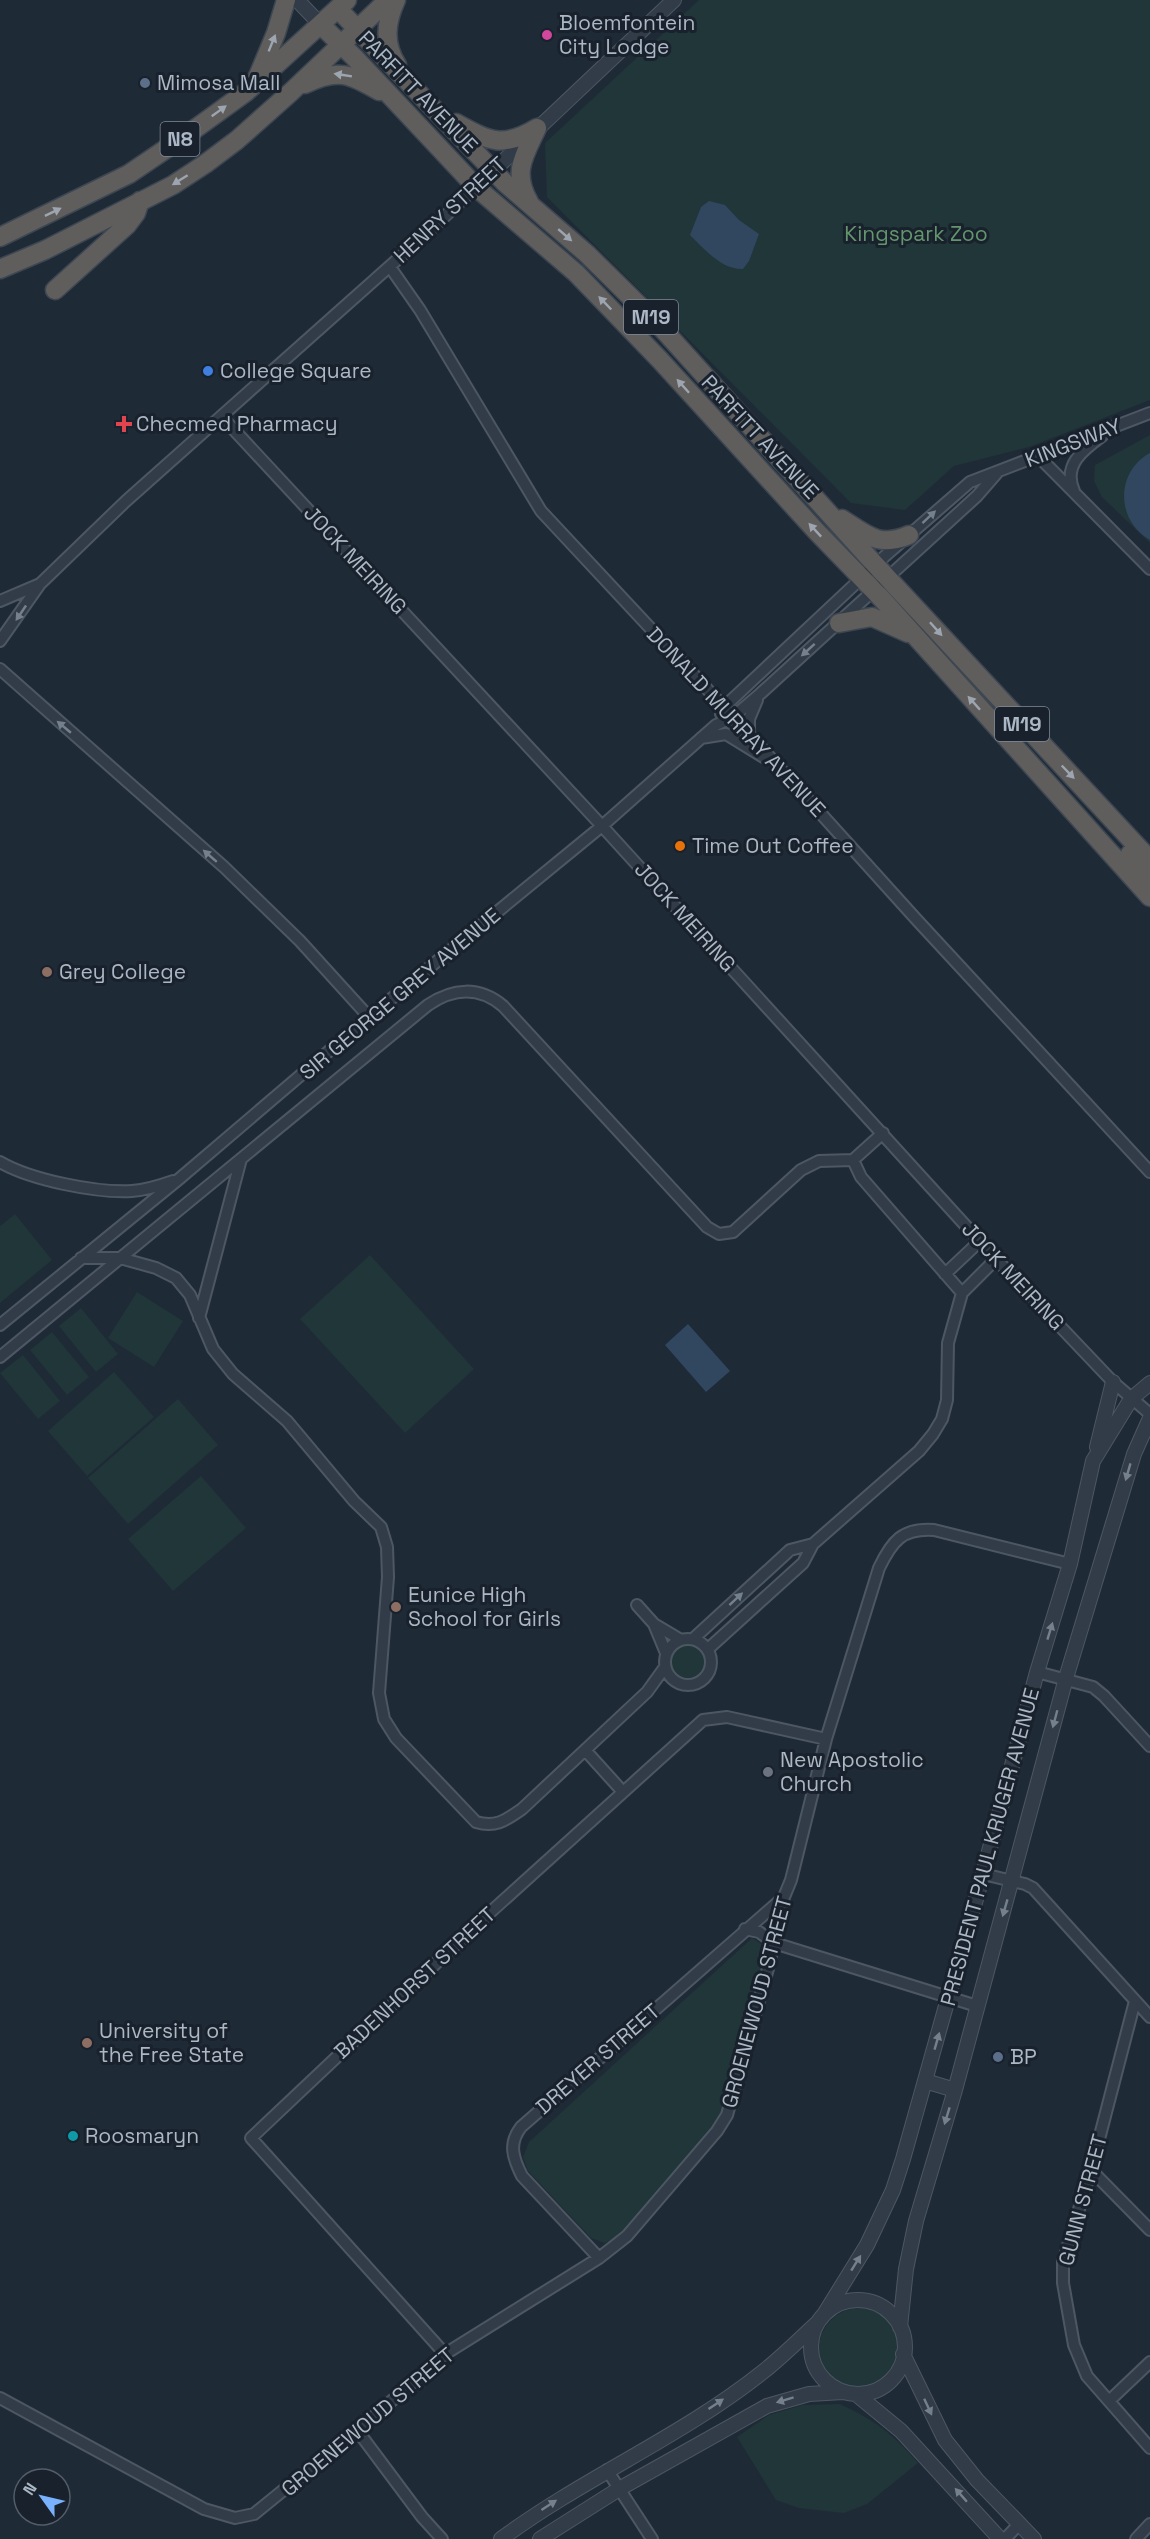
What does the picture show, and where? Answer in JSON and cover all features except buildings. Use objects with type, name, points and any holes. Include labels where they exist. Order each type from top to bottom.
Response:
[{"type":"highway","points":[[254,85],[276,33],[286,0]]},
{"type":"highway","name":"N8","points":[[0,269],[140,201],[205,164],[237,140],[291,92],[388,0]]},
{"type":"highway","points":[[396,0],[390,13],[387,38],[394,61],[407,81]]},
{"type":"highway","name":"N8","points":[[0,237],[129,174],[254,85],[321,25],[338,3]]},
{"type":"highway","name":"PARFITT AVENUE","points":[[338,3],[357,29],[435,111],[534,209],[587,254],[659,325],[882,571],[1150,860]]},
{"type":"highway","name":"PARFITT AVENUE","points":[[321,25],[477,188],[576,273],[874,591],[1150,897]]},
{"type":"highway","points":[[291,92],[326,75],[344,74],[354,77],[394,100]]},
{"type":"highway","points":[[435,111],[493,142],[520,138],[537,128]]},
{"type":"highway","points":[[534,209],[523,191],[520,169],[537,128]]},
{"type":"highway","points":[[55,290],[127,225],[136,213],[140,201]]},
{"type":"highway","points":[[659,325],[672,348],[707,388],[709,398],[707,413]]},
{"type":"highway","points":[[823,506],[867,535],[883,542],[909,535]]},
{"type":"highway","points":[[838,623],[872,617],[915,637]]},
{"type":"highway","points":[[1110,816],[1119,843],[1150,876]]},
{"type":"street","points":[[297,0],[321,25]]},
{"type":"street","name":"HENRY STREET","points":[[40,584],[126,501],[477,188],[537,128],[674,0]]},
{"type":"street","name":"DONALD MURRAY AVENUE","points":[[390,267],[420,310],[506,448],[541,511],[749,734],[1150,1172]]},
{"type":"street","name":"KINGSWAY","points":[[882,571],[909,535],[970,482],[1150,413]]},
{"type":"street","name":"JOCK MEIRING","points":[[222,417],[602,826],[996,1259],[1113,1382],[1150,1416]]},
{"type":"street","points":[[1074,493],[1070,476],[1074,462],[1087,447],[1114,427]]},
{"type":"street","points":[[1039,457],[1150,569]]},
{"type":"street","name":"KINGSWAY","points":[[882,571],[977,496],[997,473]]},
{"type":"street","name":"SIR GEORGE GREY AVENUE","points":[[716,725],[724,707],[861,578],[882,571]]},
{"type":"street","name":"SIR GEORGE GREY AVENUE","points":[[0,1325],[179,1179],[369,1017],[602,826],[716,725],[733,717],[760,694],[874,591],[882,571]]},
{"type":"street","points":[[0,601],[40,584]]},
{"type":"street","points":[[0,641],[40,584]]},
{"type":"street","points":[[0,669],[253,895],[300,941],[369,1017]]},
{"type":"street","points":[[749,734],[749,718],[760,694]]},
{"type":"street","points":[[701,738],[726,734],[780,769]]},
{"type":"street","points":[[0,1357],[428,1005],[441,996],[454,992],[481,993],[503,1006],[707,1227],[719,1234],[733,1232],[801,1170],[819,1161],[853,1160],[883,1133]]},
{"type":"street","points":[[199,1318],[241,1158]]},
{"type":"street","points":[[853,1160],[861,1177],[962,1293]]},
{"type":"street","points":[[0,1162],[27,1175],[113,1190],[153,1188],[179,1179]]},
{"type":"street","points":[[945,1274],[980,1241]]},
{"type":"street","points":[[81,1258],[120,1258],[156,1268],[176,1278],[190,1295],[213,1349],[233,1374],[286,1421],[354,1500],[381,1527],[387,1547],[388,1577],[379,1693],[380,1708],[390,1729],[404,1746],[476,1822],[491,1825],[501,1823],[522,1809],[647,1692],[665,1667],[666,1653],[670,1646],[681,1640],[693,1639],[708,1649],[711,1668],[706,1677],[692,1685],[684,1685],[673,1680],[665,1667]]},
{"type":"street","points":[[708,1649],[804,1563],[813,1544],[919,1451],[933,1434],[942,1419],[947,1400],[948,1343],[962,1293],[996,1259]]},
{"type":"street","points":[[1094,1461],[1113,1382]]},
{"type":"street","name":"PRESIDENT PAUL KRUGER AVENUE","points":[[501,2539],[532,2516],[696,2418],[764,2372],[822,2317],[867,2245],[893,2190],[926,2081],[1037,1672],[1070,1564],[1094,1461],[1131,1400],[1150,1383]]},
{"type":"street","name":"PRESIDENT PAUL KRUGER AVENUE","points":[[900,2327],[906,2269],[916,2221],[955,2090],[1065,1678],[1134,1454],[1150,1416]]},
{"type":"street","name":"GROENEWOUD STREET","points":[[0,2398],[204,2509],[235,2518],[254,2514],[445,2354],[610,2250],[627,2236],[724,2121],[774,1943],[784,1897],[791,1880],[826,1738],[879,1568],[886,1554],[906,1532],[934,1530],[1070,1564]]},
{"type":"street","points":[[693,1639],[790,1550],[813,1544]]},
{"type":"street","points":[[637,1605],[654,1624],[681,1640]]},
{"type":"street","points":[[654,1624],[666,1653]]},
{"type":"street","points":[[1037,1672],[1065,1678],[1100,1692],[1150,1746]]},
{"type":"street","points":[[647,1692],[673,1680]]},
{"type":"street","name":"BADENHORST STREET","points":[[445,2354],[251,2138],[485,1917],[703,1720],[727,1717],[826,1738]]},
{"type":"street","points":[[585,1750],[623,1792]]},
{"type":"street","points":[[983,1874],[1033,1888],[1150,2017]]},
{"type":"street","name":"DREYER STREET","points":[[599,2258],[522,2176],[512,2147],[514,2136],[521,2127],[784,1897]]},
{"type":"street","points":[[745,1929],[759,1932],[774,1943],[977,2006]]},
{"type":"street","name":"GUNN STREET","points":[[1135,2001],[1091,2170],[1063,2262],[1063,2283],[1074,2345],[1087,2376],[1150,2448]]},
{"type":"street","points":[[926,2081],[955,2090]]},
{"type":"street","points":[[1091,2170],[1150,2230]]},
{"type":"street","name":"DREYER STREET","points":[[585,2242],[610,2250]]},
{"type":"street","points":[[540,2539],[619,2489],[767,2406],[809,2394],[849,2393],[871,2392],[885,2385],[896,2374],[904,2345],[900,2327],[892,2315],[880,2306],[867,2301],[845,2302],[822,2317],[812,2337],[811,2354],[817,2370],[828,2383],[849,2393],[901,2431],[1000,2539]]},
{"type":"street","points":[[903,2354],[945,2440],[973,2475],[1034,2539]]},
{"type":"street","points":[[1109,2401],[1150,2362]]},
{"type":"street","points":[[357,2430],[422,2517],[442,2539]]},
{"type":"street","points":[[607,2470],[652,2539]]},
{"type":"street","points":[[1005,2539],[1020,2523]]},
{"type":"street","points":[[1136,2539],[1150,2524]]},
{"type":"green space","name":"Kingspark Zoo","points":[[699,0],[1150,0],[1150,400],[1029,447],[954,466],[905,510],[851,503],[547,197],[545,143]]},
{"type":"green space","points":[[1150,435],[1150,543],[1102,497],[1094,481],[1095,465]]},
{"type":"green space","points":[[15,1214],[52,1260],[0,1303],[0,1226]]},
{"type":"green space","points":[[370,1255],[474,1369],[405,1433],[300,1319]]},
{"type":"green space","points":[[137,1292],[183,1321],[154,1367],[108,1338]]},
{"type":"green space","points":[[81,1308],[118,1354],[96,1372],[59,1326]]},
{"type":"green space","points":[[52,1332],[89,1377],[67,1395],[30,1350]]},
{"type":"green space","points":[[23,1355],[60,1401],[38,1419],[0,1373]]},
{"type":"green space","points":[[114,1372],[154,1417],[87,1476],[48,1431]]},
{"type":"green space","points":[[178,1399],[218,1445],[128,1524],[88,1478]]},
{"type":"green space","points":[[201,1476],[246,1528],[173,1591],[128,1539]]},
{"type":"green space","points":[[688,1644],[700,1649],[705,1661],[700,1673],[688,1678],[676,1673],[671,1661],[676,1649]]},
{"type":"green space","points":[[752,1938],[769,1949],[720,2123],[620,2235],[605,2243],[591,2238],[528,2171],[523,2157],[529,2142]]},
{"type":"green space","points":[[852,2308],[868,2308],[883,2315],[894,2326],[901,2341],[898,2365],[889,2378],[868,2390],[852,2390],[837,2383],[826,2372],[819,2357],[819,2341],[826,2326],[837,2315]]},
{"type":"green space","points":[[840,2404],[883,2429],[918,2463],[867,2504],[844,2513],[799,2508],[776,2500],[737,2437],[769,2415],[803,2405]]},
{"type":"water","points":[[709,201],[725,205],[739,220],[759,234],[749,261],[743,269],[721,262],[690,235],[701,207]]},
{"type":"water","points":[[1150,453],[1150,540],[1139,532],[1131,521],[1124,496],[1130,472]]},
{"type":"water","points":[[688,1324],[730,1371],[706,1392],[665,1345]]},
{"type":"place","name":"Bloemfontein City Lodge","points":[[547,35]]},
{"type":"place","name":"Mimosa Mall","points":[[145,83]]},
{"type":"place","name":"College Square","points":[[208,371]]},
{"type":"place","name":"Checmed Pharmacy","points":[[124,424]]},
{"type":"place","name":"Time Out Coffee","points":[[680,846]]},
{"type":"place","name":"Grey College","points":[[47,972]]},
{"type":"place","name":"Eunice High School for Girls","points":[[396,1607]]},
{"type":"place","name":"New Apostolic Church","points":[[768,1772]]},
{"type":"place","name":"University of the Free State","points":[[87,2043]]},
{"type":"place","name":"BP","points":[[998,2057]]},
{"type":"place","name":"Roosmaryn","points":[[73,2136]]}]
